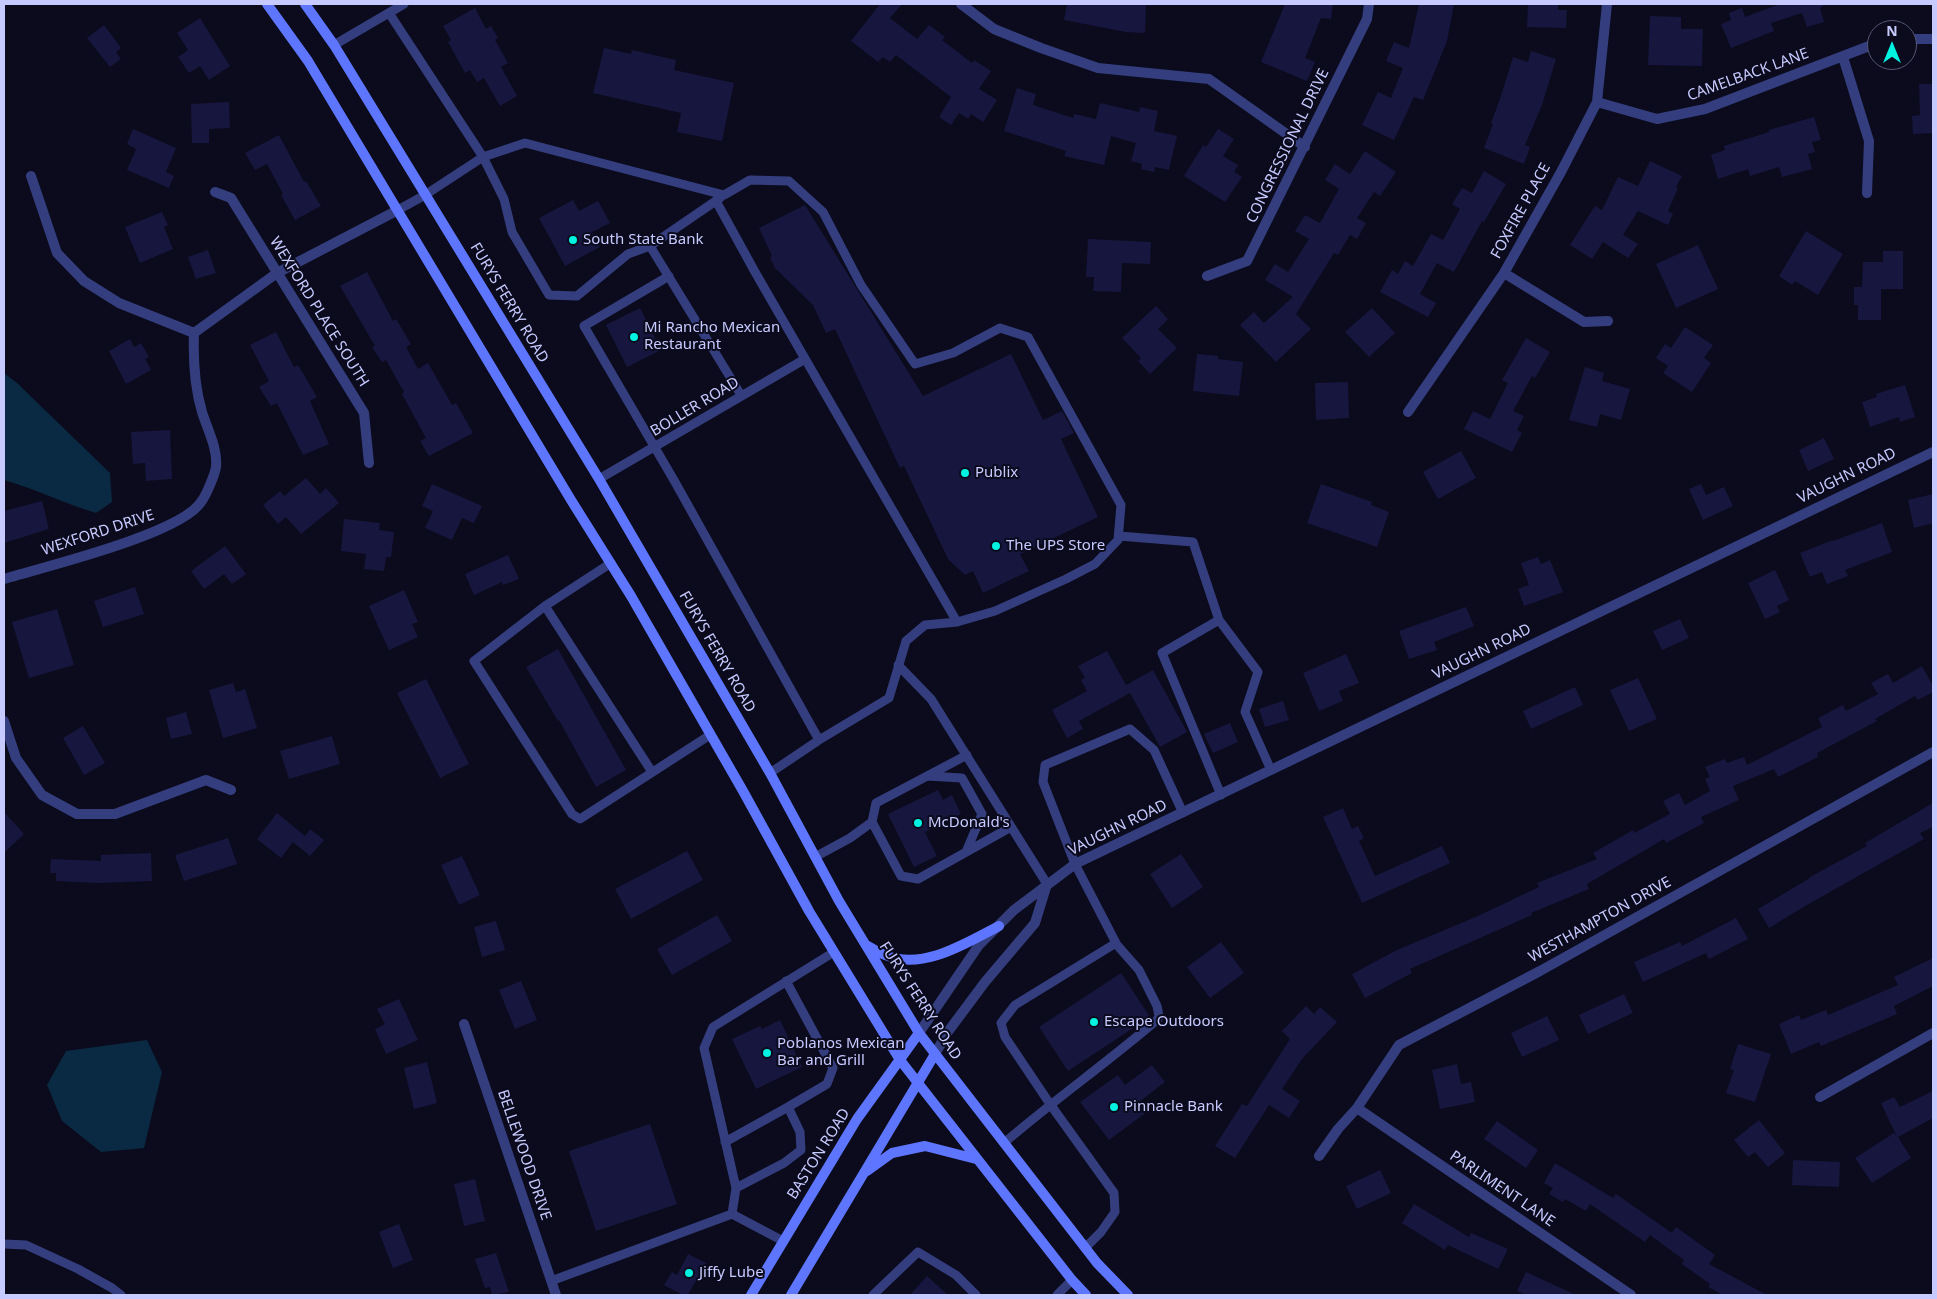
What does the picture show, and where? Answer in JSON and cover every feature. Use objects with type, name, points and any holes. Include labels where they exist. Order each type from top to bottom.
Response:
[{"type":"main road","points":[[267,4],[308,61],[571,500],[611,563],[809,911],[900,1060],[976,1159],[1086,1295]]},
{"type":"main road","name":"FURYS FERRY ROAD","points":[[305,4],[334,45],[599,479],[770,773],[839,901],[919,1033],[1097,1263],[1128,1295]]},
{"type":"main road","points":[[866,945],[886,956],[915,960],[952,951],[999,926]]},
{"type":"main road","name":"BASTON ROAD","points":[[751,1295],[857,1119],[919,1033]]},
{"type":"main road","points":[[794,1294],[935,1054]]},
{"type":"main road","points":[[864,1173],[892,1153],[924,1146],[976,1159]]},
{"type":"street","points":[[961,4],[994,29],[1098,68],[1209,78],[1304,147]]},
{"type":"street","name":"CONGRESSIONAL DRIVE","points":[[1207,276],[1247,261],[1367,19],[1370,4]]},
{"type":"street","name":"FOXFIRE PLACE","points":[[1408,412],[1504,273],[1561,172],[1597,102],[1606,4]]},
{"type":"street","points":[[1917,39],[1933,39]]},
{"type":"street","name":"CAMELBACK LANE","points":[[1597,102],[1657,120],[1705,109],[1867,47]]},
{"type":"street","points":[[1843,57],[1869,141],[1867,193]]},
{"type":"street","points":[[31,176],[57,253],[84,281],[119,303],[194,333],[277,273],[398,210]]},
{"type":"street","name":"WEXFORD PLACE SOUTH","points":[[215,192],[230,198],[364,413],[369,463]]},
{"type":"street","points":[[1504,273],[1584,322],[1608,322]]},
{"type":"street","name":"WEXFORD DRIVE","points":[[4,579],[146,536],[183,517],[201,503],[216,467],[212,437],[202,412],[193,372],[194,333]]},
{"type":"street","name":"VAUGHN ROAD","points":[[919,1033],[979,945],[1014,910],[1076,864],[1933,452]]},
{"type":"street","points":[[4,722],[16,758],[42,795],[77,814],[115,814],[206,780],[231,790]]},
{"type":"street","name":"WESTHAMPTON DRIVE","points":[[1319,1156],[1338,1129],[1357,1108],[1399,1045],[1540,971],[1933,752]]},
{"type":"street","points":[[935,1054],[985,982],[1035,923],[1047,884]]},
{"type":"street","name":"BELLEWOOD DRIVE","points":[[464,1024],[556,1295]]},
{"type":"street","points":[[1820,1097],[1933,1033]]},
{"type":"street","name":"PARLIMENT LANE","points":[[1357,1108],[1631,1295]]},
{"type":"lane","points":[[334,45],[404,4]]},
{"type":"lane","points":[[389,13],[483,157],[504,199],[512,232],[550,295],[577,296],[628,254],[650,246],[720,198],[750,180],[788,181],[823,212],[861,284],[914,364],[953,353],[1000,328],[1028,337],[1121,505],[1118,540],[1095,564],[995,612],[957,622],[925,625],[906,641],[889,698],[819,740],[770,773]]},
{"type":"lane","points":[[398,210],[425,195],[483,157],[526,143],[720,198],[805,359],[957,622]]},
{"type":"lane","points":[[650,246],[741,395]]},
{"type":"lane","points":[[669,276],[584,326],[655,447],[819,740]]},
{"type":"lane","name":"BOLLER ROAD","points":[[599,479],[805,359]]},
{"type":"lane","points":[[1119,536],[1193,542],[1219,620],[1258,672],[1245,712],[1271,770]]},
{"type":"lane","points":[[611,563],[545,606],[474,661],[572,814],[580,819],[710,735]]},
{"type":"lane","points":[[545,606],[652,772]]},
{"type":"lane","points":[[1219,620],[1162,653],[1221,795]]},
{"type":"lane","points":[[898,665],[931,699],[1047,884]]},
{"type":"lane","points":[[1004,1143],[1050,1104],[1158,1019],[1159,1016],[1157,1006],[1139,970],[1116,943],[1076,864],[1043,782],[1045,764],[1130,729],[1154,750],[1183,813]]},
{"type":"lane","points":[[967,756],[876,802],[872,822],[901,876],[918,878],[1011,827]]},
{"type":"lane","points":[[927,776],[962,778],[982,814],[966,852]]},
{"type":"lane","points":[[815,857],[850,838],[872,822]]},
{"type":"lane","points":[[1086,1248],[1101,1232],[1115,1212],[1114,1193],[1005,1038],[1001,1023],[1015,1005],[1116,943]]},
{"type":"lane","points":[[732,1214],[736,1188],[704,1048],[713,1027],[834,952]]},
{"type":"lane","points":[[725,1142],[827,1084],[833,1068],[786,981]]},
{"type":"lane","points":[[736,1188],[784,1163],[801,1150],[800,1132],[788,1107]]},
{"type":"lane","points":[[551,1281],[732,1214],[783,1240]]},
{"type":"lane","points":[[4,1244],[26,1245],[78,1269],[122,1295]]},
{"type":"lane","points":[[873,1295],[918,1252],[956,1275],[976,1295]]},
{"type":"lane","points":[[1057,1295],[1072,1280]]},
{"type":"water","points":[[4,373],[17,383],[110,473],[112,502],[96,513],[4,480]]},
{"type":"water","points":[[147,1040],[162,1072],[144,1148],[101,1152],[62,1121],[47,1085],[66,1051]]},
{"type":"building","points":[[880,4],[902,4],[890,18],[917,39],[929,25],[945,37],[942,40],[972,63],[974,60],[991,71],[979,89],[997,100],[983,122],[971,114],[968,119],[959,113],[951,125],[939,117],[951,97],[896,55],[890,62],[883,57],[878,62],[851,41]]},
{"type":"building","points":[[1067,4],[1146,4],[1145,33],[1126,32],[1064,20]]},
{"type":"building","points":[[1285,4],[1333,4],[1331,19],[1321,18],[1305,58],[1315,62],[1307,81],[1261,62]]},
{"type":"building","points":[[1419,4],[1454,4],[1447,41],[1423,100],[1414,97],[1394,140],[1362,125],[1378,92],[1391,98],[1403,68],[1386,61],[1394,42],[1409,48]]},
{"type":"building","points":[[1528,4],[1558,4],[1558,10],[1567,10],[1566,28],[1527,27]]},
{"type":"building","points":[[1780,4],[1822,4],[1823,6],[1820,8],[1824,22],[1807,27],[1802,13],[1771,23],[1774,31],[1731,48],[1721,24],[1731,20],[1729,13],[1742,8],[1745,17]]},
{"type":"building","points":[[475,8],[486,29],[491,26],[498,38],[495,40],[508,63],[501,67],[517,96],[500,106],[484,78],[477,82],[470,70],[465,73],[448,42],[451,40],[443,26]]},
{"type":"building","points":[[1650,16],[1681,17],[1681,29],[1703,29],[1702,66],[1648,65]]},
{"type":"building","points":[[200,18],[230,66],[209,80],[200,66],[189,73],[178,57],[188,50],[177,33]]},
{"type":"building","points":[[104,25],[121,48],[116,52],[121,59],[110,67],[87,38]]},
{"type":"building","points":[[604,48],[631,54],[632,50],[676,60],[674,70],[734,83],[722,141],[677,132],[681,113],[593,93]]},
{"type":"building","points":[[1531,51],[1556,59],[1542,105],[1525,145],[1530,147],[1524,164],[1484,148],[1513,57],[1528,62]]},
{"type":"building","points":[[1919,84],[1933,84],[1933,133],[1913,134],[1912,116],[1920,115]]},
{"type":"building","points":[[1017,88],[1036,94],[1033,105],[1073,118],[1074,114],[1096,119],[1100,103],[1139,112],[1140,107],[1158,111],[1154,131],[1177,136],[1169,170],[1155,167],[1154,172],[1141,169],[1142,164],[1131,161],[1136,143],[1111,136],[1104,165],[1064,156],[1066,151],[1004,131]]},
{"type":"building","points":[[229,102],[230,128],[209,129],[209,143],[192,143],[191,104]]},
{"type":"building","points":[[1814,117],[1821,140],[1812,142],[1815,152],[1808,154],[1812,169],[1782,177],[1779,167],[1750,176],[1748,169],[1718,179],[1711,155],[1725,150],[1724,146]]},
{"type":"building","points":[[133,129],[176,148],[166,172],[174,176],[169,188],[127,170],[136,149],[127,144]]},
{"type":"building","points":[[1218,129],[1234,139],[1223,156],[1238,165],[1234,172],[1242,177],[1225,202],[1184,176],[1203,145],[1206,147]]},
{"type":"building","points":[[279,135],[304,182],[306,181],[321,206],[295,220],[267,164],[255,170],[245,153]]},
{"type":"building","points":[[1365,151],[1396,172],[1380,196],[1374,192],[1357,218],[1366,223],[1357,239],[1350,235],[1338,255],[1334,253],[1296,314],[1311,329],[1276,362],[1240,325],[1254,312],[1264,323],[1293,297],[1265,280],[1275,264],[1288,272],[1309,239],[1295,231],[1305,215],[1320,223],[1339,189],[1325,180],[1335,164],[1350,174]]},
{"type":"building","points":[[1650,161],[1682,176],[1668,211],[1673,214],[1668,225],[1638,211],[1623,235],[1638,244],[1628,258],[1603,242],[1592,259],[1570,245],[1595,206],[1602,210],[1618,177],[1638,186]]},
{"type":"building","points":[[1484,171],[1506,184],[1484,222],[1482,221],[1454,272],[1437,263],[1420,294],[1436,303],[1428,317],[1380,292],[1392,270],[1398,274],[1405,261],[1413,266],[1431,234],[1443,240],[1460,209],[1452,204],[1462,188],[1472,193]]},
{"type":"building","name":"South State Bank","points":[[573,200],[579,211],[598,201],[610,223],[592,232],[600,247],[565,266],[539,218]]},
{"type":"building","points":[[805,205],[923,396],[1011,354],[1043,420],[1062,411],[1074,433],[1061,439],[1098,517],[1020,554],[1029,571],[983,593],[973,571],[965,575],[948,559],[904,466],[900,468],[835,329],[826,333],[813,305],[775,268],[770,258],[772,256],[759,228]]},
{"type":"building","points":[[162,212],[168,225],[164,227],[173,249],[140,263],[125,227]]},
{"type":"building","points":[[1806,231],[1843,254],[1818,295],[1795,281],[1792,285],[1779,276]]},
{"type":"building","points":[[1088,239],[1151,242],[1150,264],[1122,263],[1121,292],[1093,291],[1094,277],[1086,277]]},
{"type":"building","points":[[1698,245],[1718,289],[1676,308],[1656,264]]},
{"type":"building","points":[[208,250],[216,273],[196,279],[188,257]]},
{"type":"building","points":[[1883,251],[1903,251],[1903,289],[1881,289],[1881,320],[1858,320],[1858,305],[1854,305],[1854,287],[1862,287],[1863,262],[1883,262]]},
{"type":"building","points":[[367,272],[393,321],[396,319],[411,344],[406,347],[418,369],[428,363],[452,405],[456,403],[473,433],[429,456],[420,441],[426,438],[402,394],[404,392],[386,360],[382,362],[372,347],[375,346],[340,286]]},
{"type":"building","points":[[1156,306],[1168,319],[1158,329],[1177,348],[1150,374],[1138,361],[1141,358],[1122,338]]},
{"type":"building","name":"Mi Rancho Mexican Restaurant","points":[[640,308],[661,350],[627,367],[606,325]]},
{"type":"building","points":[[1372,308],[1395,333],[1369,357],[1345,332]]},
{"type":"building","points":[[1685,327],[1713,345],[1704,358],[1711,363],[1692,392],[1663,373],[1668,366],[1656,358],[1665,344],[1671,348]]},
{"type":"building","points":[[276,332],[294,367],[298,365],[317,397],[310,401],[329,444],[303,455],[277,403],[271,406],[259,387],[269,381],[250,345]]},
{"type":"building","points":[[1526,338],[1550,352],[1535,378],[1532,376],[1513,411],[1524,416],[1517,430],[1522,433],[1512,452],[1464,429],[1473,411],[1490,419],[1508,383],[1502,380]]},
{"type":"building","points":[[130,339],[134,347],[141,343],[149,357],[145,359],[151,370],[126,384],[109,351]]},
{"type":"building","points":[[1197,354],[1218,356],[1218,359],[1243,362],[1239,396],[1193,391]]},
{"type":"building","points":[[1585,367],[1604,373],[1602,381],[1630,389],[1621,420],[1600,414],[1597,427],[1569,420]]},
{"type":"building","points":[[1348,382],[1349,418],[1316,420],[1315,383]]},
{"type":"building","points":[[1905,385],[1915,417],[1900,422],[1899,417],[1870,427],[1862,402],[1877,397],[1876,394]]},
{"type":"building","points":[[170,430],[172,479],[146,481],[145,463],[133,464],[131,432]]},
{"type":"building","points":[[1824,438],[1834,459],[1808,471],[1799,450]]},
{"type":"building","points":[[1461,451],[1476,478],[1438,499],[1423,472]]},
{"type":"building","points":[[306,478],[320,494],[326,488],[339,503],[301,534],[286,517],[278,524],[263,505],[280,491],[284,496]]},
{"type":"building","points":[[432,484],[482,506],[474,523],[462,518],[452,540],[425,528],[433,511],[422,506]]},
{"type":"building","points":[[1321,484],[1372,502],[1371,505],[1389,512],[1377,547],[1307,523]]},
{"type":"building","points":[[1701,484],[1706,495],[1724,487],[1733,506],[1703,520],[1689,489]]},
{"type":"building","points":[[1933,494],[1933,523],[1914,528],[1908,500]]},
{"type":"building","points":[[42,501],[49,529],[4,543],[4,511]]},
{"type":"building","points":[[344,519],[380,523],[379,530],[394,532],[391,557],[386,557],[384,571],[364,569],[366,554],[341,551]]},
{"type":"building","points":[[1882,523],[1892,552],[1845,570],[1848,576],[1827,584],[1822,572],[1810,577],[1800,553]]},
{"type":"building","points":[[225,546],[246,574],[232,584],[224,574],[204,589],[191,571]]},
{"type":"building","points":[[508,555],[519,579],[503,585],[502,582],[474,595],[465,574]]},
{"type":"building","points":[[1538,557],[1541,564],[1550,560],[1563,592],[1524,606],[1518,589],[1529,585],[1521,563]]},
{"type":"building","points":[[1775,570],[1789,600],[1777,606],[1780,612],[1765,619],[1748,583]]},
{"type":"building","points":[[135,587],[144,614],[103,627],[94,601]]},
{"type":"building","points":[[404,590],[418,622],[412,624],[418,637],[389,650],[369,606]]},
{"type":"building","points":[[1466,607],[1474,626],[1434,642],[1437,650],[1409,659],[1399,631]]},
{"type":"building","points":[[57,609],[74,665],[29,678],[12,622]]},
{"type":"building","points":[[1680,619],[1689,638],[1662,650],[1653,631]]},
{"type":"building","points":[[558,649],[626,770],[596,787],[559,720],[526,667]]},
{"type":"building","points":[[1107,651],[1126,685],[1153,670],[1187,732],[1160,747],[1130,693],[1079,721],[1083,729],[1067,738],[1052,710],[1087,691],[1081,680],[1085,678],[1078,666]]},
{"type":"building","points":[[1346,654],[1359,683],[1339,691],[1343,701],[1319,711],[1303,673]]},
{"type":"building","points":[[1922,666],[1933,686],[1933,692],[1918,700],[1915,696],[1875,719],[1877,721],[1817,753],[1818,757],[1778,777],[1774,769],[1733,786],[1739,800],[1701,817],[1704,823],[1666,843],[1664,839],[1587,884],[1589,889],[1531,913],[1532,915],[1410,969],[1412,973],[1365,998],[1352,974],[1397,950],[1478,916],[1539,887],[1537,883],[1597,859],[1593,853],[1633,830],[1634,833],[1670,814],[1663,801],[1679,793],[1685,805],[1710,791],[1705,779],[1710,777],[1705,767],[1725,759],[1727,763],[1744,757],[1747,765],[1822,727],[1818,718],[1843,705],[1846,711],[1878,694],[1871,683],[1888,674],[1893,683]]},
{"type":"building","points":[[1638,678],[1657,719],[1629,731],[1610,690]]},
{"type":"building","points":[[426,679],[469,764],[440,778],[397,693]]},
{"type":"building","points":[[233,683],[236,692],[245,689],[257,728],[223,738],[209,690]]},
{"type":"building","points":[[1575,687],[1583,705],[1531,729],[1523,711]]},
{"type":"building","points":[[1283,701],[1289,720],[1265,727],[1259,709]]},
{"type":"building","points":[[186,712],[192,734],[171,739],[166,718]]},
{"type":"building","points":[[1230,723],[1238,742],[1213,753],[1204,734]]},
{"type":"building","points":[[83,726],[105,763],[84,775],[63,738]]},
{"type":"building","points":[[332,736],[340,764],[289,779],[280,751]]},
{"type":"building","name":"McDonald's","points":[[938,790],[943,800],[952,795],[961,814],[925,832],[937,856],[914,867],[888,814]]},
{"type":"building","points":[[1933,803],[1933,827],[1920,833],[1924,839],[1769,928],[1758,909],[1810,877],[1867,846],[1865,843]]},
{"type":"building","points":[[1343,808],[1352,829],[1358,826],[1364,838],[1359,841],[1375,876],[1442,846],[1450,863],[1362,903],[1323,817]]},
{"type":"building","points":[[4,812],[24,834],[4,853]]},
{"type":"building","points":[[277,813],[305,836],[310,829],[324,840],[310,856],[293,842],[281,858],[257,839]]},
{"type":"building","points":[[228,838],[237,864],[184,881],[175,855]]},
{"type":"building","points":[[687,851],[703,880],[631,919],[615,889]]},
{"type":"building","points":[[151,853],[152,881],[98,883],[56,881],[56,873],[50,873],[51,859],[101,861],[101,855]]},
{"type":"building","points":[[1181,854],[1203,887],[1172,908],[1150,874]]},
{"type":"building","points":[[462,856],[480,895],[459,905],[441,865]]},
{"type":"building","points":[[717,915],[732,941],[672,975],[657,949]]},
{"type":"building","points":[[1736,918],[1748,939],[1709,959],[1706,953],[1643,982],[1634,962],[1680,942],[1682,946]]},
{"type":"building","points":[[496,921],[505,950],[482,957],[474,927]]},
{"type":"building","points":[[1221,942],[1244,973],[1210,998],[1187,967]]},
{"type":"building","points":[[1933,958],[1933,986],[1894,1006],[1897,1014],[1821,1046],[1819,1042],[1791,1054],[1779,1024],[1799,1015],[1801,1020],[1826,1010],[1828,1015],[1898,985],[1894,977]]},
{"type":"building","name":"Escape Outdoors","points":[[1121,973],[1150,1017],[1068,1071],[1039,1027]]},
{"type":"building","points":[[521,981],[537,1020],[515,1029],[499,990]]},
{"type":"building","points":[[1624,994],[1633,1013],[1588,1034],[1579,1015]]},
{"type":"building","points":[[399,999],[418,1040],[386,1054],[375,1029],[385,1024],[377,1009]]},
{"type":"building","points":[[1306,1006],[1314,1014],[1320,1007],[1337,1022],[1302,1059],[1282,1089],[1300,1101],[1289,1118],[1269,1105],[1235,1158],[1215,1146],[1242,1104],[1247,1106],[1290,1039],[1282,1031]]},
{"type":"building","points":[[1547,1016],[1559,1040],[1522,1057],[1511,1033]]},
{"type":"building","name":"Poblanos Mexican Bar and Grill","points":[[780,1020],[802,1067],[756,1089],[732,1039],[760,1026],[762,1029]]},
{"type":"building","points":[[1738,1044],[1771,1054],[1755,1102],[1726,1093],[1734,1070],[1730,1069]]},
{"type":"building","points":[[427,1062],[437,1103],[414,1109],[404,1068]]},
{"type":"building","points":[[1457,1064],[1461,1084],[1471,1082],[1475,1102],[1440,1109],[1432,1070]]},
{"type":"building","name":"Pinnacle Bank","points":[[1152,1065],[1165,1082],[1139,1102],[1147,1112],[1109,1140],[1080,1102],[1118,1075],[1125,1085]]},
{"type":"building","points":[[1933,1091],[1933,1118],[1898,1137],[1911,1158],[1872,1183],[1855,1158],[1894,1133],[1897,1137],[1881,1103],[1894,1097],[1900,1107]]},
{"type":"building","points":[[1759,1120],[1785,1153],[1768,1167],[1755,1152],[1748,1157],[1734,1140]]},
{"type":"building","points":[[1497,1121],[1538,1150],[1526,1168],[1484,1139]]},
{"type":"building","points":[[650,1124],[677,1204],[596,1231],[569,1151]]},
{"type":"building","points":[[1793,1160],[1840,1162],[1839,1187],[1792,1185]]},
{"type":"building","points":[[1555,1163],[1613,1198],[1616,1194],[1672,1233],[1676,1227],[1715,1255],[1709,1264],[1767,1295],[1723,1295],[1708,1287],[1710,1284],[1682,1264],[1684,1260],[1650,1235],[1645,1242],[1590,1204],[1586,1211],[1565,1199],[1563,1202],[1549,1194],[1553,1188],[1544,1183]]},
{"type":"building","points":[[1380,1170],[1391,1193],[1357,1209],[1346,1186]]},
{"type":"building","points":[[475,1179],[485,1221],[464,1226],[454,1184]]},
{"type":"building","points":[[1414,1204],[1469,1237],[1471,1233],[1508,1249],[1498,1269],[1448,1245],[1445,1250],[1402,1223]]},
{"type":"building","points":[[399,1224],[413,1260],[393,1268],[379,1232]]},
{"type":"building","points":[[496,1253],[509,1292],[492,1295],[490,1287],[485,1288],[475,1259]]},
{"type":"building","name":"Jiffy Lube","points":[[688,1254],[706,1263],[688,1295],[683,1295],[664,1285],[672,1272],[677,1275]]},
{"type":"building","points":[[1526,1272],[1576,1295],[1527,1295],[1517,1291]]},
{"type":"building","points":[[927,1276],[948,1295],[910,1295]]},
{"type":"place","name":"South State Bank","points":[[573,240]]},
{"type":"place","name":"Mi Rancho Mexican Restaurant","points":[[634,337]]},
{"type":"place","name":"Publix","points":[[965,473]]},
{"type":"place","name":"The UPS Store","points":[[996,546]]},
{"type":"place","name":"McDonald's","points":[[918,823]]},
{"type":"place","name":"Escape Outdoors","points":[[1094,1022]]},
{"type":"place","name":"Poblanos Mexican Bar and Grill","points":[[767,1053]]},
{"type":"place","name":"Pinnacle Bank","points":[[1114,1107]]},
{"type":"place","name":"Jiffy Lube","points":[[689,1273]]}]
